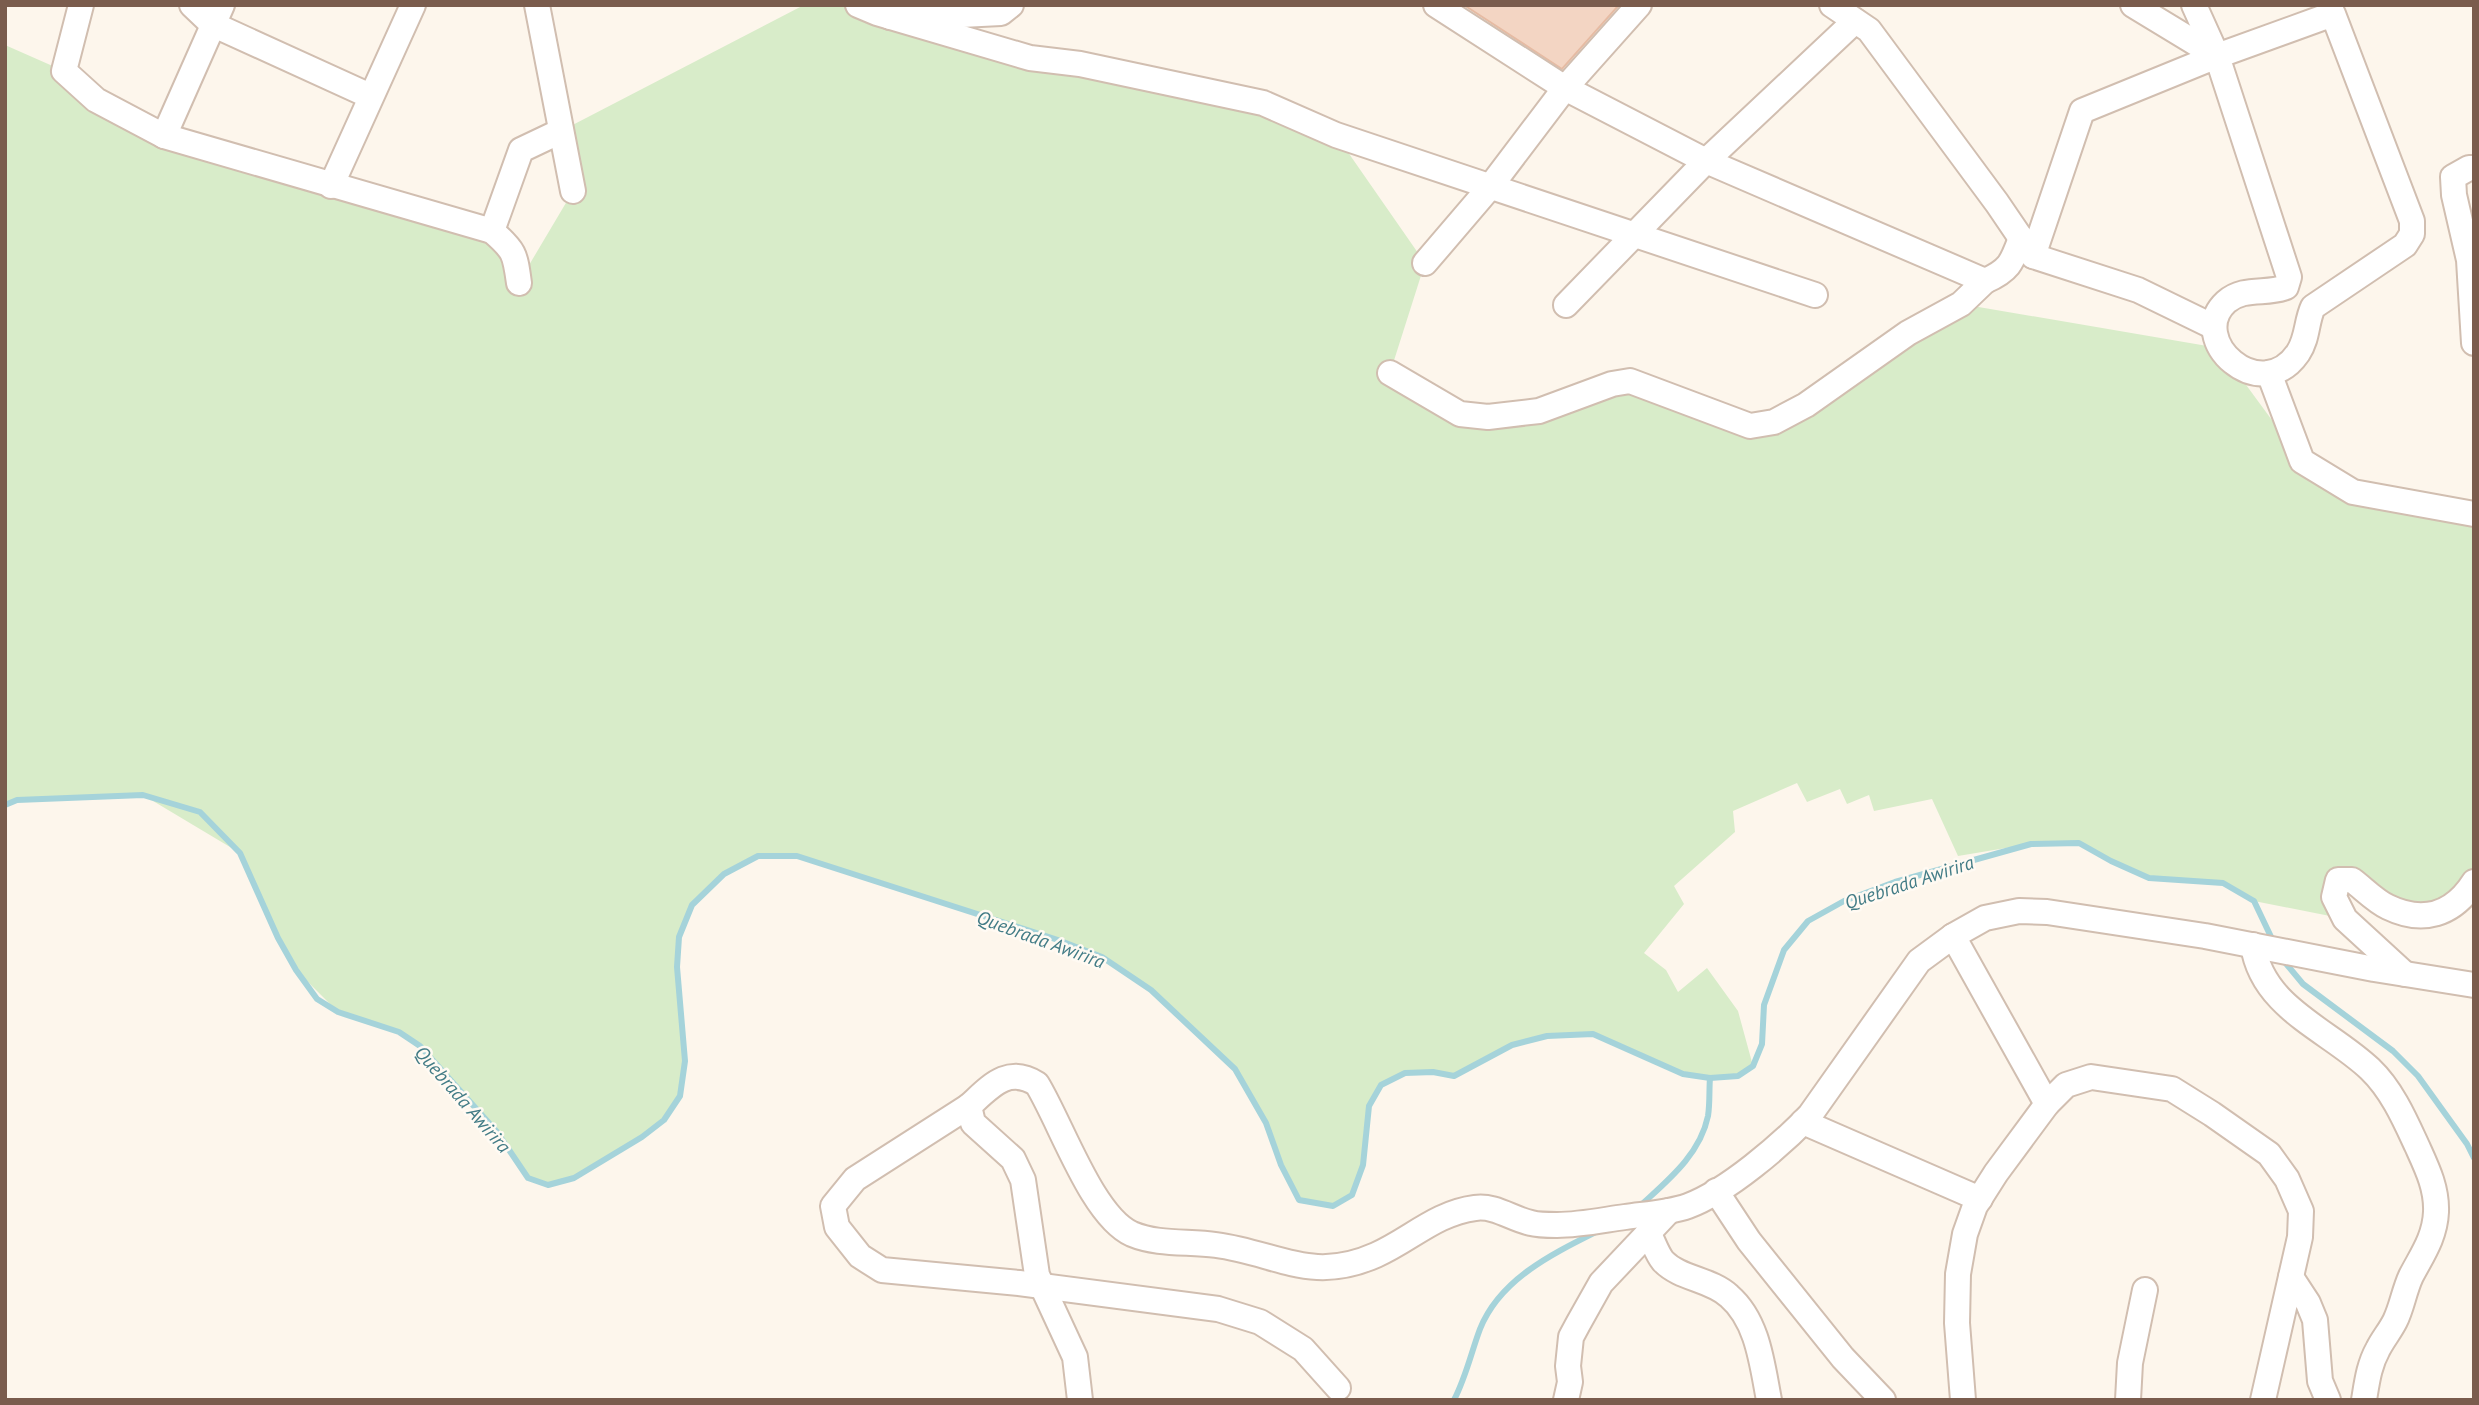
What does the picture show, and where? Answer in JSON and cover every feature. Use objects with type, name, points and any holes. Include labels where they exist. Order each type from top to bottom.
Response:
[{"type":"street","points":[[80,5],[64,71],[96,100],[164,136],[492,231],[510,247],[516,259],[519,284]]},
{"type":"street","points":[[192,5],[217,15],[370,96]]},
{"type":"street","points":[[331,186],[413,5]]},
{"type":"street","points":[[537,5],[573,191]]},
{"type":"street","points":[[859,5],[1030,58],[1080,64],[1264,103],[1336,135],[1815,295]]},
{"type":"street","points":[[890,16],[902,6],[917,5],[961,15],[1001,13],[1011,5]]},
{"type":"street","points":[[1436,5],[1565,89],[1706,161],[1985,281]]},
{"type":"street","points":[[1425,263],[1490,187],[1565,89],[1639,5]]},
{"type":"street","points":[[1832,5],[1869,30],[2027,247],[2138,290],[2214,327]]},
{"type":"street","points":[[2133,5],[2217,57]]},
{"type":"street","points":[[1390,373],[1460,414],[1488,417],[1539,411],[1612,384],[1630,381],[1750,426],[1774,422],[1806,405],[1908,334],[1961,304],[1985,281],[2002,273],[2011,264],[2027,247],[2082,111],[2217,57],[2330,10],[2412,221],[2412,234],[2405,244],[2313,307],[2309,316],[2309,330],[2300,351],[2288,364],[2269,373],[2249,373],[2232,361],[2219,348],[2214,327],[2218,313],[2227,301],[2252,289],[2275,292],[2286,286],[2289,277],[2217,57],[2193,5]]},
{"type":"street","points":[[164,136],[217,15]]},
{"type":"street","points":[[1566,306],[1706,161],[1855,21]]},
{"type":"street","points":[[492,231],[521,150],[561,131]]},
{"type":"street","points":[[2474,168],[2453,177],[2454,195],[2469,260],[2474,343]]},
{"type":"street","points":[[2269,373],[2302,461],[2353,492],[2474,514]]},
{"type":"street","points":[[2406,974],[2345,919],[2334,897],[2339,880],[2352,880],[2387,906],[2415,916],[2443,912],[2465,897],[2474,882]]},
{"type":"street","points":[[1338,1388],[1303,1349],[1259,1322],[1218,1308],[883,1270],[860,1255],[837,1227],[833,1206],[855,1179],[969,1106],[998,1082],[1020,1076],[1037,1084],[1044,1095],[1101,1206],[1118,1225],[1150,1239],[1217,1245],[1299,1266],[1336,1267],[1376,1255],[1444,1216],[1479,1207],[1500,1211],[1531,1223],[1558,1225],[1669,1211],[1690,1205],[1716,1191],[1803,1122],[1919,961],[1953,936],[1985,918],[2019,911],[2047,912],[2253,945],[2474,985]]},
{"type":"street","points":[[1953,936],[2047,1104]]},
{"type":"street","points":[[2253,945],[2255,962],[2269,987],[2292,1011],[2339,1043],[2372,1071],[2402,1112],[2434,1184],[2436,1212],[2432,1237],[2412,1275],[2395,1320],[2376,1351],[2368,1371],[2364,1400]]},
{"type":"street","points":[[1963,1400],[1957,1323],[1958,1274],[1965,1234],[1980,1199],[2047,1104],[2066,1085],[2091,1077],[2172,1089],[2269,1154],[2287,1179],[2301,1211],[2300,1237],[2263,1400]]},
{"type":"street","points":[[969,1106],[973,1124],[1013,1159],[1023,1180],[1037,1275],[1075,1357],[1080,1400]]},
{"type":"street","points":[[1803,1122],[1980,1199]]},
{"type":"street","points":[[1716,1191],[1749,1241],[1843,1357],[1883,1400]]},
{"type":"street","points":[[1566,1400],[1570,1382],[1567,1366],[1571,1337],[1601,1283],[1669,1211]]},
{"type":"street","points":[[1648,1232],[1663,1261],[1729,1296],[1747,1317],[1758,1346],[1769,1400]]},
{"type":"street","points":[[2291,1277],[2308,1303],[2315,1320],[2320,1381],[2328,1400]]},
{"type":"street","points":[[2128,1400],[2130,1363],[2145,1290]]},
{"type":"green space","points":[[804,5],[858,5],[1336,135],[1425,263],[1390,373],[1488,417],[1612,384],[1750,426],[1961,304],[2219,348],[2302,461],[2353,492],[2474,514],[2474,882],[2443,913],[2339,880],[2345,919],[2254,901],[2223,883],[2149,878],[2079,843],[2030,844],[1958,856],[1932,799],[1874,811],[1869,795],[1847,804],[1840,789],[1807,802],[1797,783],[1733,811],[1735,832],[1674,886],[1684,904],[1644,953],[1666,970],[1678,992],[1707,968],[1738,1011],[1753,1066],[1738,1076],[1710,1078],[1683,1074],[1592,1034],[1547,1036],[1512,1045],[1454,1076],[1433,1072],[1405,1074],[1381,1085],[1369,1106],[1363,1165],[1352,1195],[1333,1206],[1299,1200],[1281,1165],[1266,1123],[1235,1069],[1151,990],[1102,957],[1058,940],[797,856],[758,856],[724,874],[692,905],[679,937],[677,967],[685,1061],[680,1096],[664,1120],[642,1137],[574,1178],[548,1185],[528,1178],[441,1068],[399,1032],[338,1012],[296,970],[278,938],[240,853],[143,795],[17,800],[5,805],[5,45],[64,71],[96,100],[492,231],[519,282],[573,191],[561,131]]},
{"type":"building","points":[[1464,5],[1619,5],[1562,69]]},
{"type":"waterway","name":"Quebrada Awirira","points":[[5,805],[17,800],[143,795],[200,812],[240,853],[278,938],[317,999],[338,1012],[399,1032],[420,1046],[497,1132],[528,1178],[548,1185],[574,1178],[642,1137],[664,1120],[680,1096],[685,1061],[677,967],[679,937],[692,905],[724,874],[758,856],[797,856],[1058,940],[1102,957],[1151,990],[1235,1069],[1266,1123],[1281,1165],[1299,1200],[1333,1206],[1352,1195],[1363,1165],[1369,1106],[1381,1085],[1405,1073],[1433,1072],[1454,1076],[1512,1045],[1547,1036],[1593,1034],[1683,1074],[1710,1078],[1738,1076],[1753,1066],[1762,1044],[1764,1005],[1784,950],[1808,921],[1844,901],[1895,882],[2031,844],[2079,843],[2149,878],[2223,883],[2254,901],[2273,941]]},
{"type":"waterway","name":"Quebrada Awirira","points":[[2283,960],[2303,984],[2393,1051],[2418,1076],[2467,1144],[2474,1158]]},
{"type":"waterway","points":[[1640,1206],[1681,1166],[1698,1143],[1708,1116],[1710,1078]]},
{"type":"waterway","points":[[1454,1400],[1480,1329],[1500,1296],[1529,1270],[1598,1231]]}]
